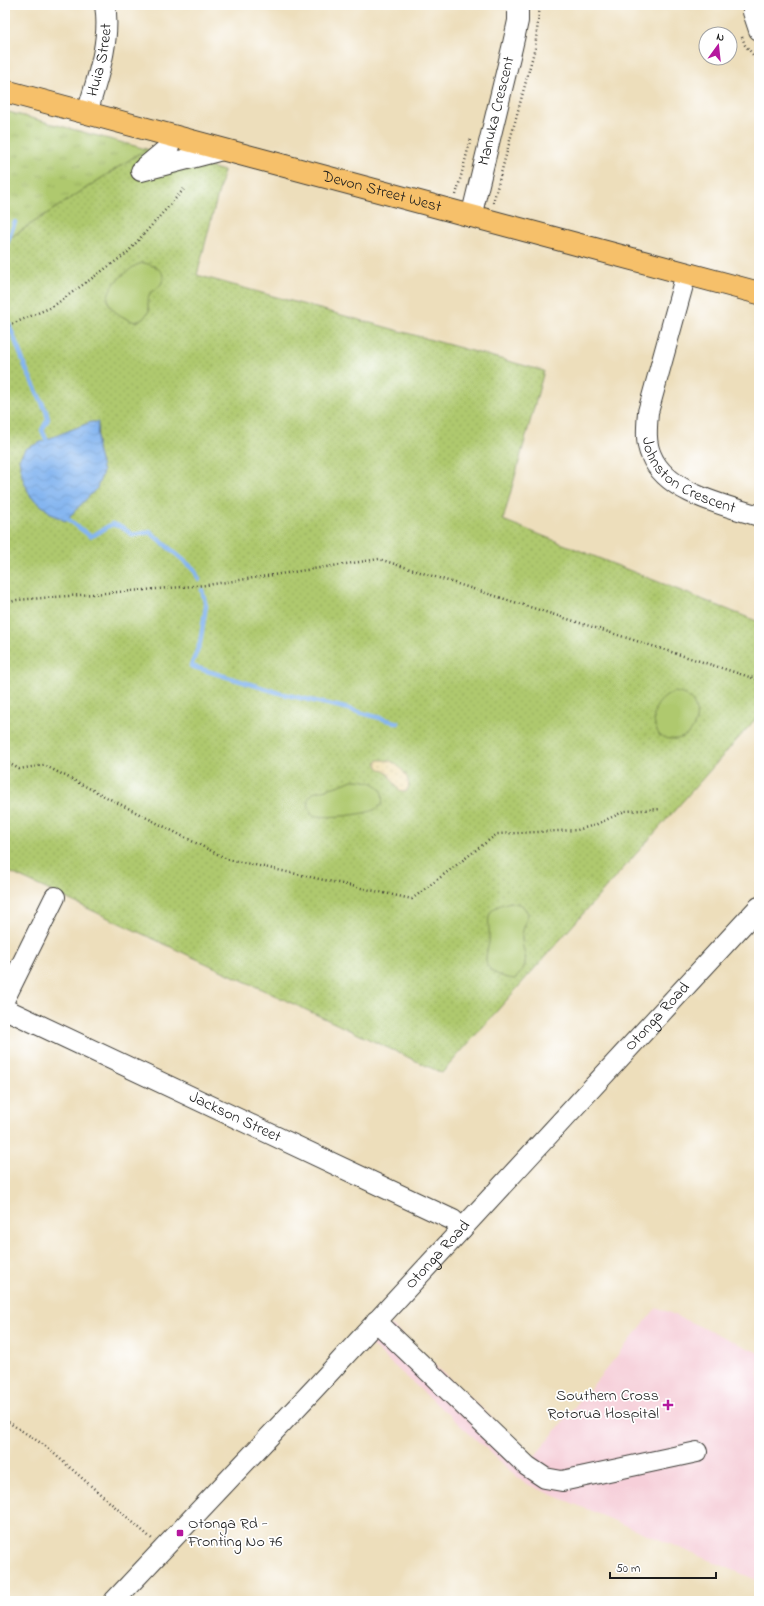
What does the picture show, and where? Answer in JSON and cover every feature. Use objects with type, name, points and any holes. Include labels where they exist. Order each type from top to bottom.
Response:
[{"type":"main road","name":"Devon Street West","points":[[5,91],[686,274],[759,292]]},
{"type":"street","name":"Huia Street","points":[[87,113],[105,39],[105,5]]},
{"type":"street","name":"Manuka Crescent","points":[[471,216],[512,48],[518,20],[518,5]]},
{"type":"street","points":[[753,5],[753,12],[759,30]]},
{"type":"street","points":[[172,136],[168,147],[141,171],[222,150]]},
{"type":"street","name":"Johnston Crescent","points":[[686,274],[648,412],[647,435],[651,455],[663,474],[676,484],[698,496],[759,516]]},
{"type":"street","points":[[5,998],[55,897]]},
{"type":"street","name":"Otonga Road","points":[[114,1601],[759,908]]},
{"type":"street","name":"Jackson Street","points":[[5,1009],[453,1220],[462,1228]]},
{"type":"street","points":[[376,1321],[527,1466],[545,1478],[562,1481],[697,1452]]},
{"type":"path","points":[[495,5],[499,8],[502,5]]},
{"type":"path","points":[[492,207],[534,48],[540,5]]},
{"type":"path","points":[[5,327],[52,307],[127,253],[184,189]]},
{"type":"path","points":[[5,604],[17,600],[207,585],[379,559],[756,679]]},
{"type":"path","points":[[5,761],[19,769],[44,765],[227,859],[412,899],[497,834],[577,830],[595,825],[625,811],[661,809]]},
{"type":"path","points":[[5,1420],[44,1445],[163,1549]]},
{"type":"shaded area","name":"Southern Cross Rotorua Hospital","points":[[657,1307],[759,1353],[759,1581],[524,1483],[371,1345],[391,1325],[534,1457]]},
{"type":"green space","points":[[5,111],[146,149],[5,241]]},
{"type":"green space","points":[[146,149],[224,171],[197,275],[544,371],[503,520],[759,622],[759,715],[442,1073],[5,870],[5,241]]},
{"type":"green space","points":[[144,263],[156,267],[162,273],[163,280],[160,286],[149,295],[149,311],[143,319],[135,322],[125,318],[112,309],[108,297],[110,290],[123,275],[136,266]]},
{"type":"green space","points":[[674,692],[686,696],[693,703],[696,712],[696,722],[691,731],[684,737],[673,739],[660,736],[656,729],[654,716],[655,710],[662,700]]},
{"type":"green space","points":[[352,780],[370,782],[378,787],[383,797],[382,804],[374,810],[353,815],[325,817],[312,815],[309,808],[308,799],[313,793]]},
{"type":"green space","points":[[511,902],[522,905],[528,913],[522,935],[525,962],[524,967],[515,979],[497,974],[489,968],[486,960],[489,942],[489,916],[495,908]]},
{"type":"sand","points":[[378,760],[391,761],[400,768],[406,776],[409,784],[406,792],[399,790],[388,774],[378,767],[376,762]]},
{"type":"water","points":[[91,422],[98,422],[97,449],[103,472],[97,488],[65,521],[53,515],[30,496],[22,476],[19,459],[25,449]]},
{"type":"waterway","points":[[5,248],[15,222]]},
{"type":"waterway","points":[[5,314],[27,371],[46,411],[48,419],[42,430],[46,439]]},
{"type":"waterway","points":[[68,519],[90,536],[112,524],[122,527],[133,535],[150,532],[194,569],[199,580]]},
{"type":"waterway","points":[[202,590],[206,606],[200,643],[191,666],[283,694],[341,707],[398,723]]},
{"type":"place","name":"Southern Cross Rotorua Hospital","points":[[668,1405]]},
{"type":"place","name":"Otonga Rd - Fronting No 76","points":[[180,1533]]}]
